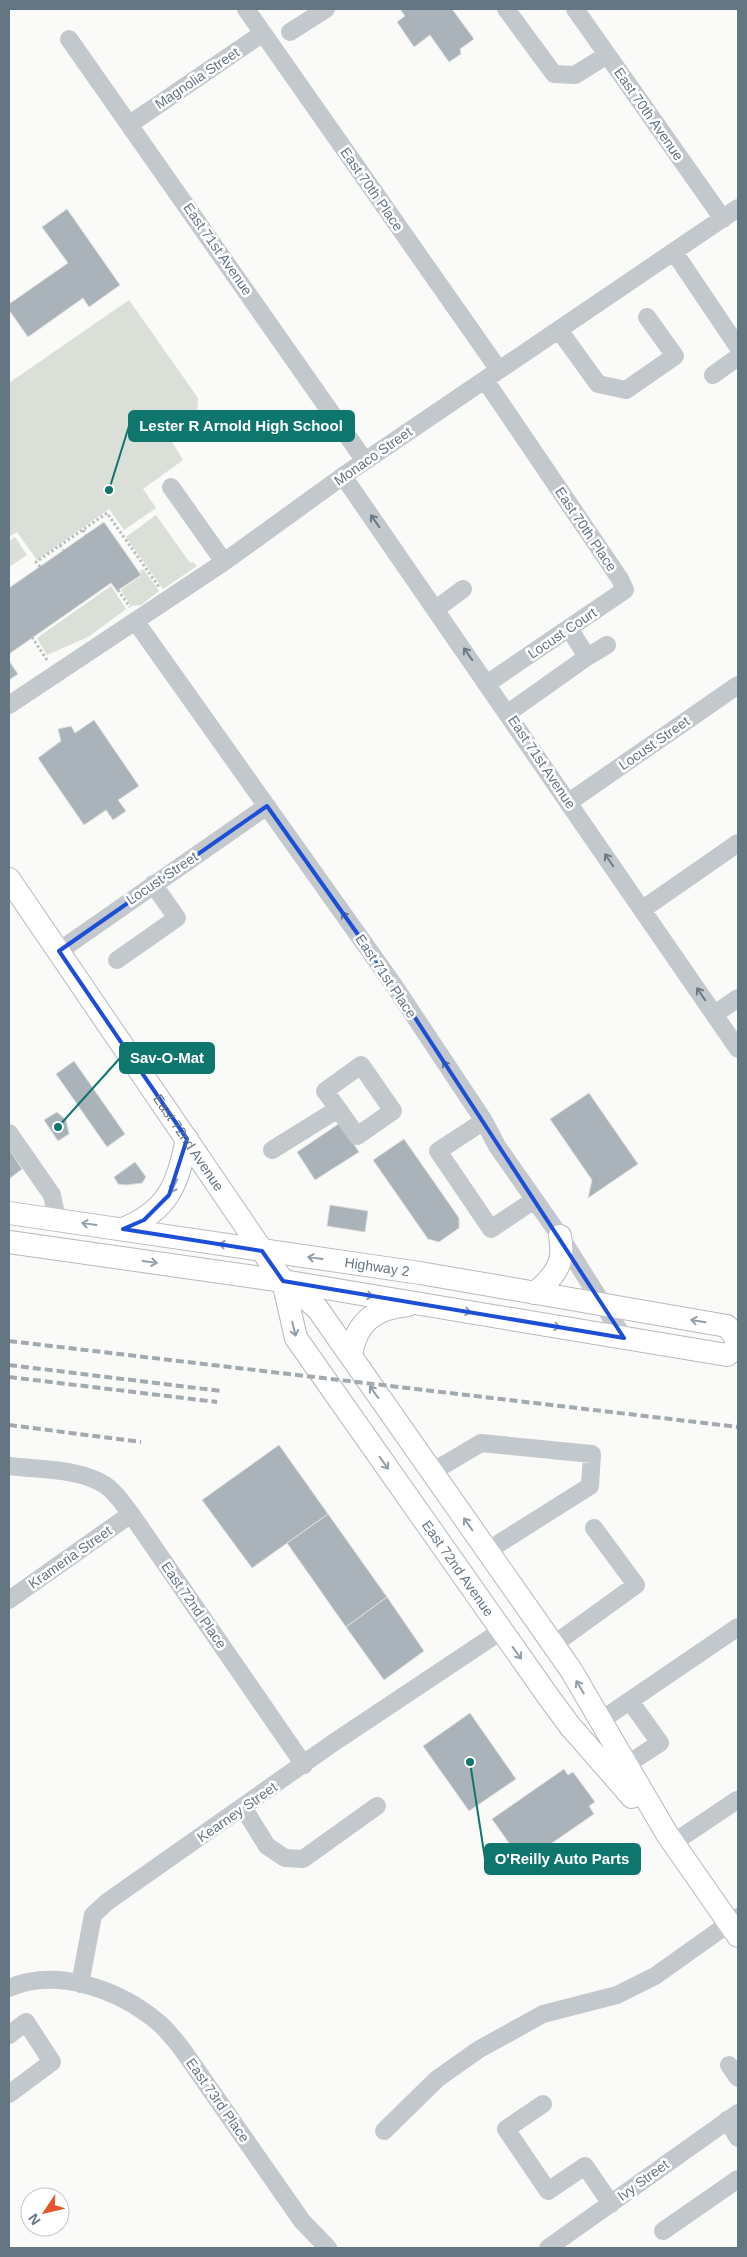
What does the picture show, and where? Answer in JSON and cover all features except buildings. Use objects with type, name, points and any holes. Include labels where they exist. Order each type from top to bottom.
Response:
[{"type":"main road","name":"East 72nd Avenue","points":[[11,887],[59,951],[283,1281],[317,1308],[351,1355],[367,1383],[553,1645],[670,1839]]},
{"type":"main road","points":[[123,1229],[144,1220],[159,1208],[169,1195],[181,1169],[187,1139]]},
{"type":"main road","name":"Highway 2","points":[[9,1213],[420,1273],[727,1326],[738,1341]]},
{"type":"main road","points":[[535,1293],[555,1273],[563,1255],[560,1236]]},
{"type":"main road","name":"Highway 2","points":[[9,1242],[283,1281],[727,1355],[738,1346]]},
{"type":"main road","name":"East 72nd Avenue","points":[[283,1281],[296,1338],[501,1631],[570,1726],[670,1839],[735,1925]]},
{"type":"main road","points":[[351,1355],[358,1331],[373,1316],[394,1306],[424,1304]]},
{"type":"street","name":"East 70th Place","points":[[246,9],[492,375],[620,578]]},
{"type":"street","points":[[290,32],[326,9]]},
{"type":"street","points":[[506,9],[554,74],[575,75],[607,55]]},
{"type":"street","name":"East 70th Avenue","points":[[575,9],[723,219]]},
{"type":"street","name":"Magnolia Street","points":[[130,124],[263,33]]},
{"type":"street","name":"East 71st Avenue","points":[[68,38],[365,461]]},
{"type":"street","name":"Monaco Street","points":[[9,705],[56,672],[136,622],[224,562],[343,476],[738,208]]},
{"type":"street","points":[[674,252],[738,347]]},
{"type":"street","points":[[559,330],[598,384],[626,390],[674,356],[647,317]]},
{"type":"street","points":[[713,375],[738,357]]},
{"type":"street","name":"East 71st Avenue","points":[[343,476],[488,683],[738,1049]]},
{"type":"street","points":[[171,487],[224,562]]},
{"type":"street","name":"Locust Court","points":[[488,683],[625,590],[620,578]]},
{"type":"street","points":[[436,609],[463,589]]},
{"type":"street","name":"East 71st Place","points":[[136,622],[393,984],[479,1114],[497,1146],[560,1236],[624,1338]]},
{"type":"street","points":[[569,628],[588,658]]},
{"type":"street","points":[[508,713],[607,645]]},
{"type":"street","name":"Locust Street","points":[[569,802],[738,685]]},
{"type":"street","name":"Locust Street","points":[[59,951],[267,806]]},
{"type":"street","points":[[643,909],[738,843]]},
{"type":"street","points":[[117,960],[177,918],[153,884]]},
{"type":"street","points":[[715,1014],[738,998]]},
{"type":"street","points":[[272,1150],[338,1109]]},
{"type":"street","points":[[479,1114],[438,1151],[491,1228],[534,1200]]},
{"type":"street","points":[[9,1133],[52,1194],[57,1219]]},
{"type":"street","points":[[432,1472],[481,1442],[592,1454],[590,1486],[487,1551]]},
{"type":"street","name":"East 72nd Place","points":[[9,1466],[64,1472],[106,1485],[131,1514],[304,1765]]},
{"type":"street","name":"Krameria Street","points":[[9,1600],[131,1514]]},
{"type":"street","points":[[553,1645],[636,1585],[594,1528]]},
{"type":"street","points":[[600,1721],[738,1627]]},
{"type":"street","name":"Kearney Street","points":[[80,1984],[93,1915],[108,1902],[243,1807],[501,1631]]},
{"type":"street","points":[[626,1765],[660,1743],[630,1701]]},
{"type":"street","points":[[670,1839],[738,1801]]},
{"type":"street","points":[[243,1807],[267,1846],[285,1858],[303,1859],[377,1806]]},
{"type":"street","points":[[384,2131],[437,2080],[478,2050],[543,2014],[617,1995],[655,1976],[735,1925]]},
{"type":"street","points":[[9,1988],[22,1982],[48,1980],[80,1984]]},
{"type":"street","name":"East 73rd Place","points":[[80,1984],[112,1993],[137,2007],[160,2024],[182,2049],[302,2221],[328,2248]]},
{"type":"street","points":[[9,2035],[26,2022],[52,2062],[9,2094]]},
{"type":"street","points":[[544,2104],[506,2129],[548,2191],[585,2166],[611,2204]]},
{"type":"street","points":[[733,2117],[738,2138]]},
{"type":"street","name":"Ivy Street","points":[[548,2248],[733,2117]]},
{"type":"street","points":[[663,2231],[738,2180]]},
{"type":"path","points":[[40,566],[36,562],[107,513],[168,600]]},
{"type":"path","points":[[83,530],[86,534]]},
{"type":"path","points":[[60,545],[64,550]]},
{"type":"path","points":[[32,638],[56,672]]},
{"type":"highlighted area","points":[[267,806],[393,984],[624,1338],[283,1281],[262,1251],[123,1229],[144,1220],[169,1195],[187,1139],[59,951]]},
{"type":"shaded area","points":[[129,300],[198,398],[197,414],[168,435],[183,460],[143,489],[156,508],[124,530],[109,509],[37,560],[17,532],[9,537],[9,383]]},
{"type":"shaded area","points":[[156,515],[190,563],[193,562],[197,566],[163,589],[126,537]]},
{"type":"shaded area","points":[[15,537],[27,555],[9,567],[9,541]]},
{"type":"shaded area","points":[[143,569],[159,591],[141,605],[131,606],[121,590],[141,576],[140,571]]},
{"type":"shaded area","points":[[111,586],[126,609],[88,637],[47,655],[37,638]]},
{"type":"railway","points":[[9,1341],[738,1427]]},
{"type":"railway","points":[[9,1365],[221,1391]]},
{"type":"railway","points":[[9,1377],[217,1402]]},
{"type":"railway","points":[[9,1425],[141,1442]]},
{"type":"place","name":"Lester R Arnold High School","points":[[109,490]]},
{"type":"place","name":"Sav-O-Mat","points":[[58,1127]]},
{"type":"place","name":"O'Reilly Auto Parts","points":[[470,1762]]}]
